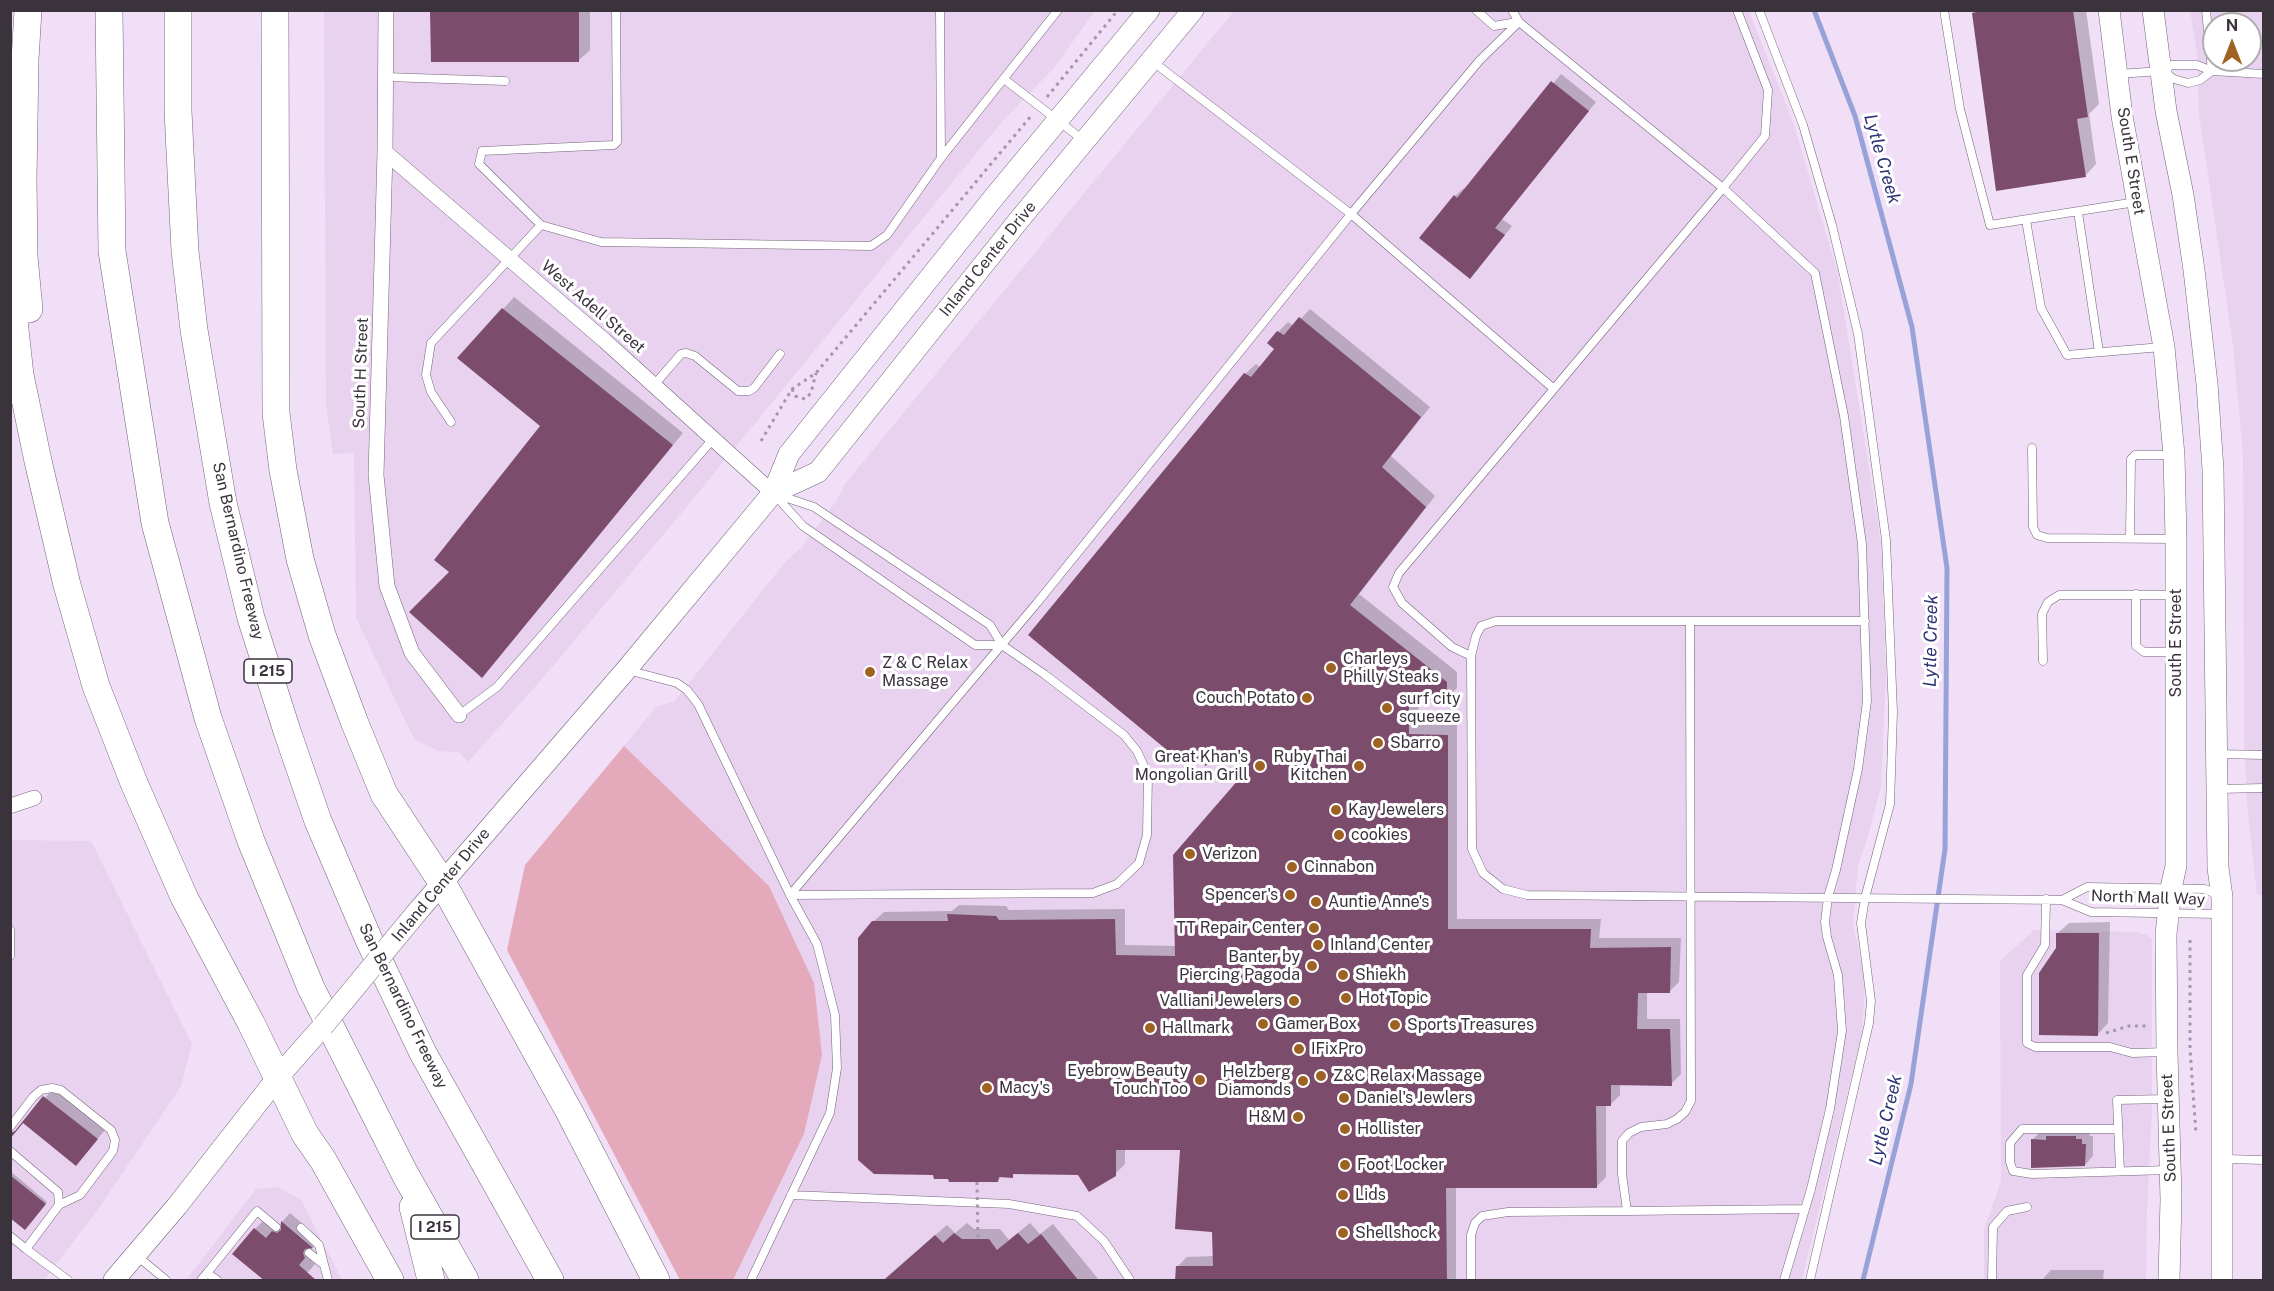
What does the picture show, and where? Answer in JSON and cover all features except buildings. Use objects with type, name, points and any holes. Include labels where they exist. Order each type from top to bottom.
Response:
[{"type":"highway","points":[[28,10],[25,60],[24,257],[36,394],[38,461]]},
{"type":"highway","name":"I 215","points":[[109,10],[112,251],[155,523],[208,718],[251,841],[310,988],[405,1174],[465,1281]]},
{"type":"highway","name":"San Bernardino Freeway","points":[[178,10],[178,111],[185,251],[194,330],[223,502],[251,618],[286,731],[318,821],[369,940],[423,1053],[550,1281]]},
{"type":"highway","points":[[256,10],[263,320],[275,367]]},
{"type":"highway","points":[[275,10],[276,413],[283,470],[300,559],[322,635],[384,794],[442,882],[570,1113],[656,1281]]},
{"type":"highway","points":[[10,284],[20,375],[38,461],[67,585],[96,686],[134,783],[184,897],[278,1077],[305,1134],[323,1160],[390,1281]]},
{"type":"highway","points":[[405,1174],[431,1281]]},
{"type":"main road","name":"Inland Center Drive","points":[[114,1281],[177,1206],[278,1077],[442,882],[626,670],[773,493],[789,454],[1149,10]]},
{"type":"main road","name":"Inland Center Drive","points":[[773,493],[818,472],[1084,141],[1193,10]]},
{"type":"main road","name":"South E Street","points":[[2109,10],[2122,117],[2164,347],[2174,455],[2176,866],[2170,888],[2168,913],[2169,1281]]},
{"type":"main road","points":[[2153,10],[2166,111],[2183,195],[2207,384],[2213,469],[2218,868],[2222,905],[2222,1281]]},
{"type":"street","name":"South H Street","points":[[386,10],[385,152],[376,476],[387,586],[412,653],[459,715]]},
{"type":"street","name":"West Adell Street","points":[[385,152],[654,385],[773,493]]},
{"type":"street","points":[[10,806],[34,798]]},
{"type":"lane","points":[[616,10],[617,142],[614,145],[482,151],[478,164],[541,225],[601,242],[871,246],[887,234],[941,158],[1058,10]]},
{"type":"lane","points":[[940,10],[941,158]]},
{"type":"lane","points":[[1476,10],[1494,26],[1519,22]]},
{"type":"lane","points":[[1512,10],[1519,22],[1723,188],[1815,273],[1833,356],[1854,474],[1862,544],[1867,701],[1858,769],[1828,897],[1825,922],[1838,975],[1842,1030],[1830,1110],[1784,1281]]},
{"type":"lane","points":[[1471,657],[1452,647],[1402,603],[1394,587],[1399,573],[1723,188],[1764,136],[1768,90],[1737,10]]},
{"type":"lane","points":[[1759,10],[1803,125],[1835,236],[1858,334],[1887,540],[1893,712],[1890,804],[1865,898],[1861,923],[1871,1001],[1869,1023],[1810,1281]]},
{"type":"lane","points":[[1944,10],[1960,109],[1990,225],[2137,202]]},
{"type":"lane","points":[[790,895],[1002,645],[1351,214],[1480,60],[1519,22]]},
{"type":"lane","points":[[1151,60],[1351,214],[1554,389]]},
{"type":"lane","points":[[2118,74],[2161,71],[2172,65],[2197,64],[2202,66]]},
{"type":"lane","points":[[2161,71],[2174,79],[2188,83],[2200,80],[2211,72]]},
{"type":"lane","points":[[2229,72],[2264,74]]},
{"type":"lane","points":[[386,77],[505,81]]},
{"type":"lane","points":[[1004,79],[1084,141]]},
{"type":"lane","points":[[2078,212],[2099,352]]},
{"type":"lane","points":[[2026,220],[2041,308],[2067,355],[2164,347]]},
{"type":"lane","points":[[452,422],[431,392],[426,375],[431,343],[541,225]]},
{"type":"lane","points":[[654,385],[681,354],[686,352],[695,356],[738,391],[749,391],[754,388],[780,354]]},
{"type":"lane","points":[[459,715],[497,687],[713,439]]},
{"type":"lane","points":[[2032,448],[2033,527],[2037,535],[2047,538],[2176,539]]},
{"type":"lane","points":[[2130,538],[2132,459],[2134,455],[2174,455]]},
{"type":"lane","points":[[773,493],[803,526],[975,645],[1002,645]]},
{"type":"lane","points":[[773,493],[813,507],[990,625],[1002,645],[1124,735],[1137,752],[1148,775],[1147,835],[1139,863],[1117,884],[1093,893],[790,895]]},
{"type":"lane","points":[[2136,594],[2136,646],[2144,652],[2176,652]]},
{"type":"lane","points":[[2043,661],[2042,614],[2048,602],[2059,595],[2176,595]]},
{"type":"lane","points":[[1865,621],[1496,621],[1481,626],[1471,657],[1472,849],[1483,873],[1503,890],[1527,895],[2062,900]]},
{"type":"lane","points":[[1627,1211],[1622,1174],[1622,1142],[1629,1133],[1641,1127],[1667,1124],[1677,1119],[1686,1112],[1691,1101],[1690,622]]},
{"type":"lane","points":[[626,670],[677,683],[687,690],[698,704],[790,895],[817,944],[835,1016],[837,1068],[830,1113],[751,1281]]},
{"type":"lane","points":[[2217,754],[2264,754]]},
{"type":"lane","points":[[2217,789],[2264,788]]},
{"type":"lane","name":"North Mall Way","points":[[2062,900],[2087,887],[2205,889],[2222,905]]},
{"type":"lane","points":[[2046,899],[2045,945],[2027,975],[2027,1043],[2035,1047],[2110,1047],[2132,1053],[2167,1052]]},
{"type":"lane","name":"North Mall Way","points":[[2062,900],[2091,912],[2168,913],[2222,905]]},
{"type":"lane","points":[[10,930],[10,956]]},
{"type":"lane","points":[[10,1127],[33,1097],[41,1090],[52,1088],[61,1090],[111,1130],[116,1140],[113,1151],[80,1195],[59,1205],[26,1249]]},
{"type":"lane","points":[[2120,1171],[2117,1100],[2169,1099]]},
{"type":"lane","points":[[2118,1129],[2022,1129],[2010,1143],[2010,1162],[2013,1171],[2022,1174],[2095,1174],[2170,1170]]},
{"type":"lane","points":[[10,1150],[58,1192],[59,1205]]},
{"type":"lane","points":[[2223,1159],[2264,1160]]},
{"type":"lane","points":[[791,1195],[1009,1204],[1077,1216],[1104,1241],[1130,1281]]},
{"type":"lane","points":[[1992,1281],[1993,1227],[2007,1211],[2027,1207]]},
{"type":"lane","points":[[1471,1281],[1471,1235],[1474,1223],[1482,1216],[1508,1212],[1804,1209]]},
{"type":"lane","points":[[201,1281],[257,1211],[276,1227]]},
{"type":"lane","points":[[301,1227],[320,1245],[328,1281]]},
{"type":"lane","points":[[10,1236],[68,1281]]},
{"type":"lane","points":[[309,1253],[325,1266]]},
{"type":"lane","points":[[136,1255],[166,1281]]},
{"type":"lane","points":[[207,1273],[217,1281]]},
{"type":"path","points":[[761,441],[792,389],[816,372],[1118,10]]},
{"type":"path","points":[[792,389],[795,396],[805,399],[811,393],[816,372]]},
{"type":"path","points":[[2190,940],[2190,1049],[2196,1134]]},
{"type":"path","points":[[2106,1033],[2129,1026],[2157,1026]]},
{"type":"path","points":[[977,1182],[978,1239]]},
{"type":"shaded area","points":[[324,11],[1095,11],[1053,69],[1001,123],[684,510],[541,680],[468,762],[459,752],[438,751],[414,739],[356,618],[354,453],[333,454],[326,404]]},
{"type":"shaded area","points":[[1234,11],[1749,11],[1793,122],[1838,274],[1881,543],[1886,676],[1881,786],[1858,865],[1853,923],[1865,981],[1862,1034],[1802,1280],[733,1280],[804,1134],[768,886],[624,746],[657,706],[674,702],[786,561],[801,548],[837,500],[845,484]]},
{"type":"shaded area","points":[[2190,11],[2263,11],[2263,895],[2257,895],[2247,803],[2244,738],[2243,455],[2233,345],[2199,114],[2197,52]]},
{"type":"shaded area","points":[[624,746],[769,886],[814,983],[822,1055],[804,1134],[733,1280],[680,1280],[507,950],[525,865]]},
{"type":"shaded area","points":[[11,840],[91,841],[192,1044],[181,1086],[99,1208],[44,1280],[11,1280]]},
{"type":"shaded area","points":[[2034,930],[2137,932],[2147,935],[2152,940],[2152,1111],[2146,1280],[1984,1280],[1984,1230],[2001,1181],[2000,961]]},
{"type":"shaded area","points":[[278,1187],[301,1200],[342,1280],[186,1280],[256,1189]]},
{"type":"waterway","name":"Lytle Creek","points":[[1814,10],[1855,116],[1912,327],[1947,568],[1945,849],[1911,1084],[1863,1280]]},
{"type":"place","name":"Charleys Philly Steaks","points":[[1331,668]]},
{"type":"place","name":"Z & C Relax Massage","points":[[870,672]]},
{"type":"place","name":"Couch Potato","points":[[1307,698]]},
{"type":"place","name":"surf city squeeze","points":[[1387,708]]},
{"type":"place","name":"Sbarro","points":[[1378,743]]},
{"type":"place","name":"Great Khan's Mongolian Grill","points":[[1260,766]]},
{"type":"place","name":"Ruby Thai Kitchen","points":[[1359,766]]},
{"type":"place","name":"Kay Jewelers","points":[[1336,810]]},
{"type":"place","name":"cookies","points":[[1339,835]]},
{"type":"place","name":"Verizon","points":[[1190,854]]},
{"type":"place","name":"Cinnabon","points":[[1292,867]]},
{"type":"place","name":"Spencer's","points":[[1290,895]]},
{"type":"place","name":"Auntie Anne's","points":[[1316,902]]},
{"type":"place","name":"TT Repair Center","points":[[1314,928]]},
{"type":"place","name":"Inland Center","points":[[1318,945]]},
{"type":"place","name":"Banter by Piercing Pagoda","points":[[1312,966]]},
{"type":"place","name":"Shiekh","points":[[1343,975]]},
{"type":"place","name":"Hot Topic","points":[[1346,998]]},
{"type":"place","name":"Valliani Jewelers","points":[[1294,1001]]},
{"type":"place","name":"Gamer Box","points":[[1263,1024]]},
{"type":"place","name":"Sports Treasures","points":[[1395,1025]]},
{"type":"place","name":"Hallmark","points":[[1150,1028]]},
{"type":"place","name":"IFixPro","points":[[1299,1049]]},
{"type":"place","name":"Z&C Relax Massage","points":[[1321,1076]]},
{"type":"place","name":"Eyebrow Beauty Touch Too","points":[[1200,1080]]},
{"type":"place","name":"Helzberg Diamonds","points":[[1303,1081]]},
{"type":"place","name":"Macy's","points":[[987,1088]]},
{"type":"place","name":"Daniel's Jewlers","points":[[1344,1098]]},
{"type":"place","name":"H&M","points":[[1298,1117]]},
{"type":"place","name":"Hollister","points":[[1345,1129]]},
{"type":"place","name":"Foot Locker","points":[[1345,1165]]},
{"type":"place","name":"Lids","points":[[1343,1195]]},
{"type":"place","name":"Shellshock","points":[[1343,1233]]}]
